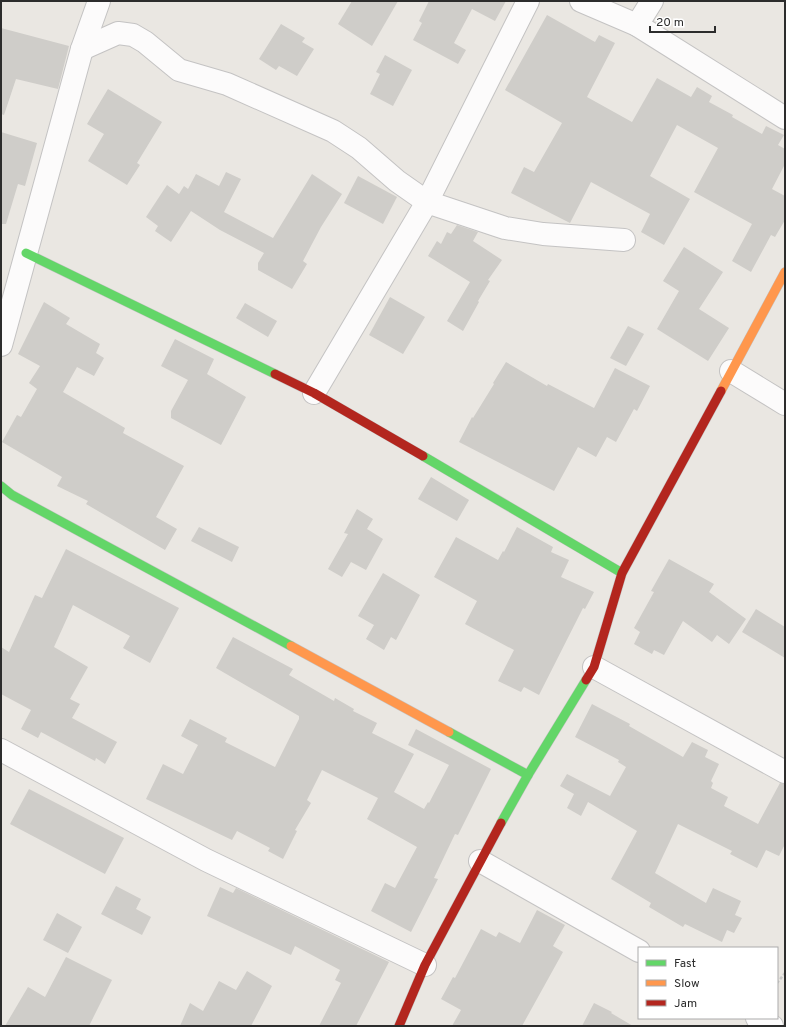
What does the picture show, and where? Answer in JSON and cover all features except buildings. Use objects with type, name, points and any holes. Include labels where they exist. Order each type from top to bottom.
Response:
[{"type":"street","points":[[1,345],[82,49],[99,1]]},
{"type":"street","points":[[314,393],[427,202],[528,1]]},
{"type":"street","points":[[581,1],[637,25],[785,118]]},
{"type":"street","points":[[637,25],[652,1]]},
{"type":"street","points":[[82,49],[118,33],[133,35],[145,42],[179,70],[226,84],[333,131],[359,148],[397,181],[427,202],[505,228],[543,234],[624,240]]},
{"type":"street","points":[[26,253],[314,393],[622,574]]},
{"type":"street","points":[[399,1026],[426,965],[480,861],[528,775],[594,667],[622,574],[785,272]]},
{"type":"street","points":[[731,371],[785,404]]},
{"type":"street","points":[[1,486],[19,499],[528,775]]},
{"type":"street","points":[[594,667],[785,772]]},
{"type":"street","points":[[1,750],[206,860],[426,965]]},
{"type":"street","points":[[480,861],[638,950]]},
{"type":"street","points":[[759,1019],[772,1026]]},
{"type":"path","points":[[778,982],[785,973]]},
{"type":"traffic: fast","points":[[26,253],[275,374]]},
{"type":"traffic: fast","points":[[423,456],[622,573]]},
{"type":"traffic: fast","points":[[1,486],[12,495],[291,646]]},
{"type":"traffic: fast","points":[[501,823],[528,775],[586,680]]},
{"type":"traffic: fast","points":[[449,732],[528,775]]},
{"type":"traffic: slow","points":[[721,391],[785,272]]},
{"type":"traffic: slow","points":[[291,646],[449,732]]},
{"type":"traffic: jam","points":[[275,374],[314,393],[423,456]]},
{"type":"traffic: jam","points":[[586,680],[594,667],[622,573],[721,391]]},
{"type":"traffic: jam","points":[[399,1026],[425,965],[501,823]]}]
